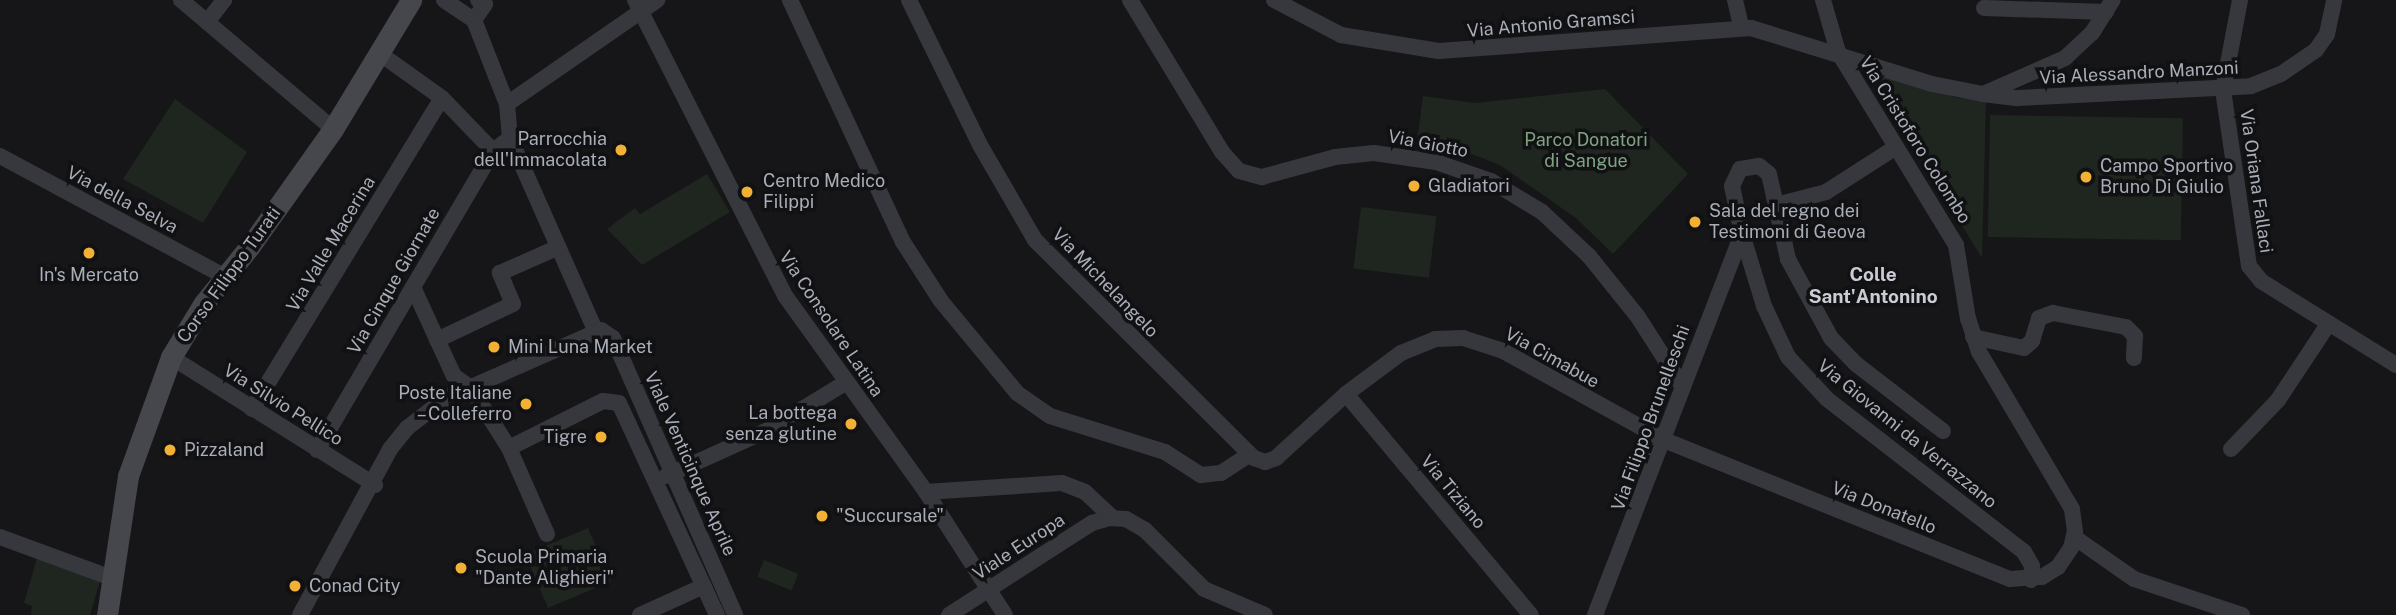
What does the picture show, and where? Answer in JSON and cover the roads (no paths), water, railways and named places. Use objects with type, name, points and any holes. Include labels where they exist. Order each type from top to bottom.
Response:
[{"type":"main road","name":"Corso Filippo Turati","points":[[107,615],[128,476],[171,358],[333,128],[411,0]]},
{"type":"main road","name":"Corso Filippo Turati","points":[[112,578],[121,615]]},
{"type":"street","points":[[181,0],[333,128]]},
{"type":"street","points":[[207,22],[224,0]]},
{"type":"street","points":[[444,0],[474,20],[484,1]]},
{"type":"street","points":[[507,104],[637,5],[657,0]]},
{"type":"street","points":[[790,0],[903,242],[941,300],[1017,393],[1050,416],[1165,452],[1201,475],[1221,473],[1249,455]]},
{"type":"street","name":"Via Michelangelo","points":[[909,0],[980,145],[1035,240],[1249,455]]},
{"type":"street","name":"Via Giotto","points":[[1130,0],[1222,152],[1239,171],[1262,177],[1335,157],[1374,153],[1436,162],[1491,181],[1542,212],[1589,256],[1638,317],[1681,384]]},
{"type":"street","name":"Via Antonio Gramsci","points":[[1274,0],[1341,35],[1439,51],[1741,27],[1838,52]]},
{"type":"street","points":[[1735,0],[1741,27]]},
{"type":"street","name":"Via Cristoforo Colombo","points":[[1824,0],[1838,52],[1958,250],[1973,337],[2070,504],[2074,537]]},
{"type":"street","name":"Via Oriana Fallaci","points":[[2240,0],[2223,90],[2250,269],[2261,281],[2396,365]]},
{"type":"street","name":"Via Alessandro Manzoni","points":[[1838,52],[1932,85],[2012,98],[2223,90],[2265,82],[2310,56],[2327,34],[2334,0]]},
{"type":"street","name":"Via Consolare Latina","points":[[637,5],[762,256],[845,383],[926,492],[1004,615]]},
{"type":"street","points":[[1984,8],[2110,6]]},
{"type":"street","points":[[1983,94],[2065,58],[2086,40],[2110,6]]},
{"type":"street","name":"Viale Venticinque Aprile","points":[[474,20],[507,104],[510,138],[559,247],[673,473],[735,615]]},
{"type":"street","points":[[379,54],[442,98],[493,151]]},
{"type":"street","name":"Via Valle Macerina","points":[[252,410],[442,98]]},
{"type":"street","name":"Via Cinque Giornate","points":[[317,450],[493,151],[510,138]]},
{"type":"street","points":[[1896,147],[1826,192],[1776,205],[1788,258],[1831,338],[1856,364],[1943,431]]},
{"type":"street","name":"Via della Selva","points":[[0,156],[226,277]]},
{"type":"street","name":"Via Giovanni da Verrazzano","points":[[1776,205],[1772,180],[1759,166],[1741,169],[1732,186],[1742,234],[1771,326],[1803,377],[2024,552],[2032,566],[2031,580]]},
{"type":"street","name":"Via Filippo Brunelleschi","points":[[1595,615],[1664,440],[1681,384],[1742,234]]},
{"type":"street","points":[[437,340],[513,304],[500,274],[559,247]]},
{"type":"street","points":[[413,287],[454,376],[471,388],[509,448],[547,534]]},
{"type":"street","points":[[1973,337],[2024,348],[2032,341],[2039,318],[2050,312],[2126,327],[2136,341],[2134,358]]},
{"type":"street","points":[[2231,449],[2274,404],[2329,323]]},
{"type":"street","points":[[300,615],[375,485],[387,456],[407,428],[440,402],[601,331]]},
{"type":"street","name":"Via Cimabue","points":[[1249,455],[1265,462],[1276,458],[1346,394],[1414,347],[1440,338],[1463,338],[1494,347],[1664,440]]},
{"type":"street","name":"Via Silvio Pellico","points":[[171,358],[375,485]]},
{"type":"street","points":[[657,479],[768,430],[845,383]]},
{"type":"street","name":"Via Tiziano","points":[[1346,394],[1531,615]]},
{"type":"street","name":"Viale Venticinque Aprile","points":[[509,448],[603,401],[616,401],[625,409],[717,615]]},
{"type":"street","name":"Via Donatello","points":[[1664,440],[2010,579],[2031,580]]},
{"type":"street","points":[[926,492],[1062,483],[1086,492],[1113,518],[1144,530],[1204,589],[1265,615]]},
{"type":"street","name":"Viale Europa","points":[[949,615],[1092,523],[1113,518]]},
{"type":"street","points":[[0,537],[112,578]]},
{"type":"street","points":[[2031,580],[2058,566],[2074,537],[2134,579],[2242,615]]},
{"type":"street","points":[[640,615],[704,586]]},
{"type":"place","name":"Parrocchia dell'Immacolata","points":[[621,150]]},
{"type":"place","name":"Campo Sportivo Bruno Di Giulio","points":[[2086,177]]},
{"type":"place","name":"Gladiatori","points":[[1414,186]]},
{"type":"place","name":"Centro Medico Filippi","points":[[747,192]]},
{"type":"place","name":"Sala del regno dei Testimoni di Geova","points":[[1695,222]]},
{"type":"place","name":"In's Mercato","points":[[89,253]]},
{"type":"place","name":"Mini Luna Market","points":[[494,347]]},
{"type":"place","name":"Poste Italiane – Colleferro","points":[[526,404]]},
{"type":"place","name":"La bottega senza glutine","points":[[851,424]]},
{"type":"place","name":"Tigre","points":[[601,437]]},
{"type":"place","name":"Pizzaland","points":[[170,450]]},
{"type":"place","name":"\"Succursale\"","points":[[822,516]]},
{"type":"place","name":"Scuola Primaria \"Dante Alighieri\"","points":[[461,568]]},
{"type":"place","name":"Conad City","points":[[295,586]]},
{"type":"district","name":"Colle Sant'Antonino","points":[[1873,286]]},
{"type":"park label","name":"Parco Donatori di Sangue","points":[[1586,151]]}]
